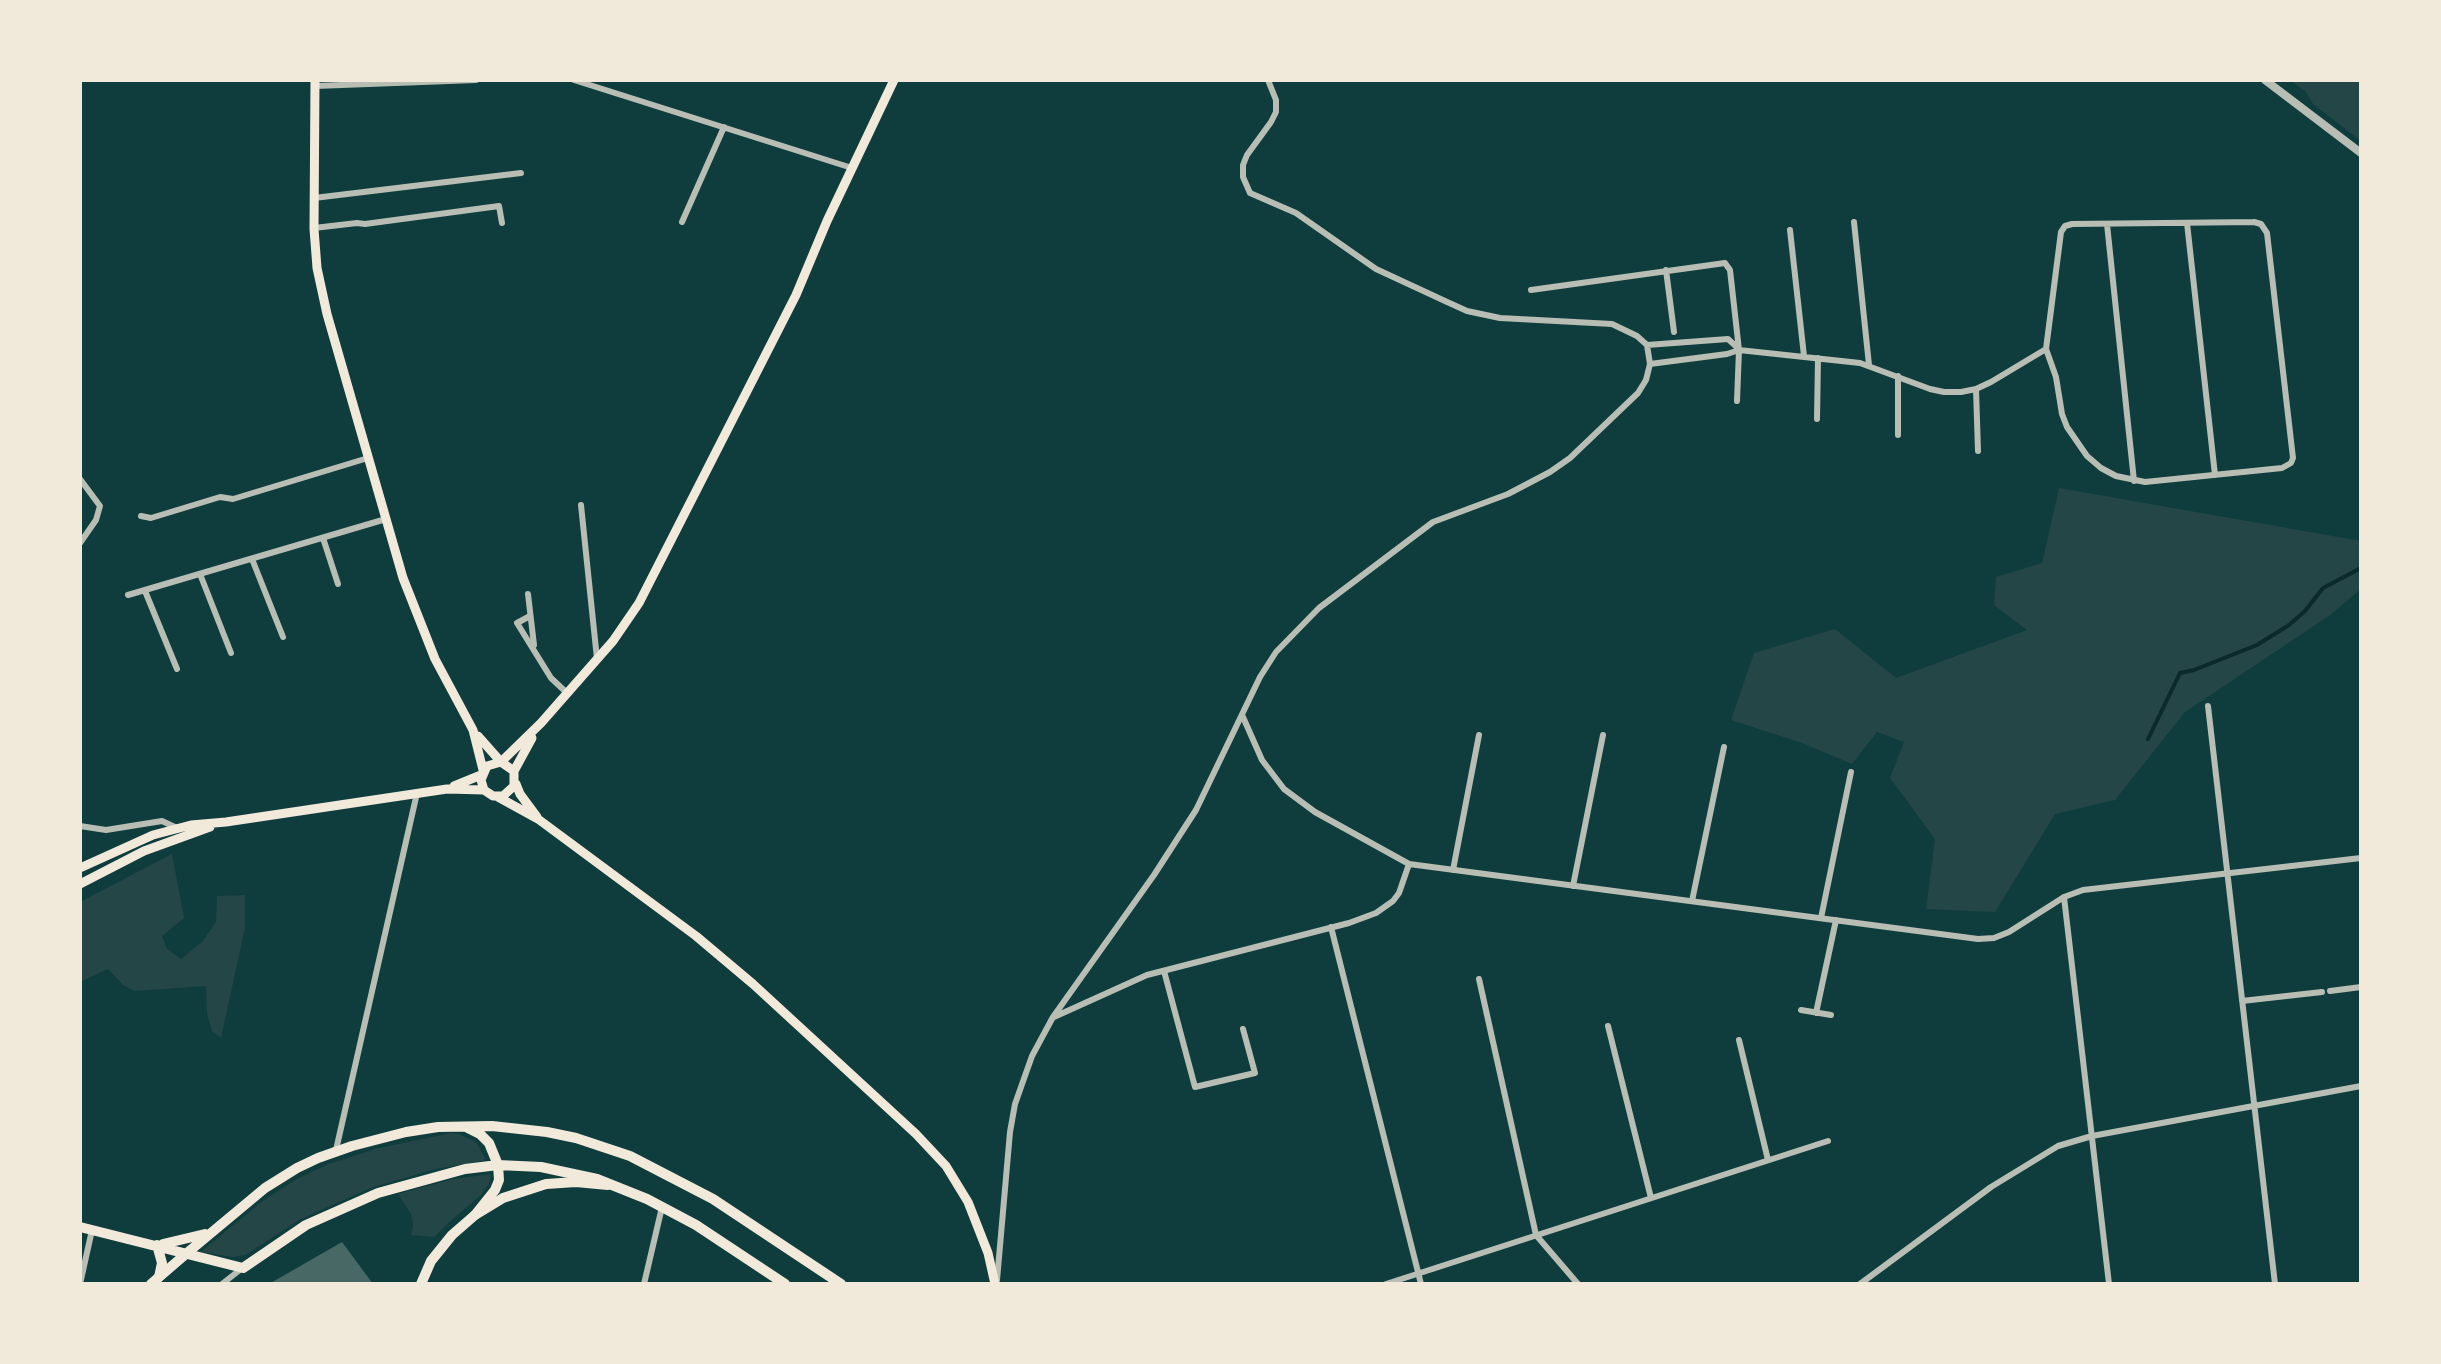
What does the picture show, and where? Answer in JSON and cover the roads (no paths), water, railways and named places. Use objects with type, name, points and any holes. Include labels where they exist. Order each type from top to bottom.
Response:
[{"type":"main road","points":[[446,788],[482,773],[491,763],[501,762],[597,660],[627,622],[790,306],[894,80]]},
{"type":"main road","points":[[315,83],[314,228],[322,292],[386,519],[428,642],[473,730],[515,776],[520,794],[538,819]]},
{"type":"main road","points":[[498,797],[508,794],[541,722]]},
{"type":"main road","points":[[473,730],[484,790]]},
{"type":"main road","points":[[80,882],[86,873],[84,866],[137,841],[177,828],[446,788],[484,790],[538,819],[724,958],[932,1149],[968,1202],[984,1238],[996,1284]]},
{"type":"main road","points":[[80,882],[158,845],[226,822]]},
{"type":"main road","points":[[421,1284],[444,1243],[475,1215],[499,1180],[498,1165],[488,1143],[464,1126]]},
{"type":"main road","points":[[155,1281],[284,1175],[336,1151],[406,1132],[464,1126],[546,1132],[630,1156],[713,1199],[841,1284]]},
{"type":"main road","points":[[86,1228],[242,1268],[290,1234],[354,1202],[445,1173],[498,1165],[560,1170],[618,1186],[696,1225],[786,1284]]},
{"type":"main road","points":[[475,1215],[503,1198],[546,1184],[618,1186]]},
{"type":"main road","points":[[157,1245],[188,1240],[214,1230]]},
{"type":"main road","points":[[155,1281],[162,1263],[157,1245]]},
{"type":"street","points":[[315,83],[476,80]]},
{"type":"street","points":[[574,80],[852,168]]},
{"type":"street","points":[[996,1284],[1006,1158],[1015,1104],[1032,1056],[1053,1017],[1177,841],[1211,783],[1260,677],[1276,652],[1320,608],[1433,522],[1518,489],[1570,458],[1638,393],[1650,364],[1647,345],[1612,324],[1500,318],[1467,310],[1376,269],[1296,213],[1250,193],[1242,177],[1243,165],[1276,112],[1268,80]]},
{"type":"street","points":[[2265,80],[2361,154]]},
{"type":"street","points":[[682,222],[724,127]]},
{"type":"street","points":[[313,198],[521,174]]},
{"type":"street","points":[[314,228],[500,206],[502,222]]},
{"type":"street","points":[[1854,222],[1869,365]]},
{"type":"street","points":[[2254,222],[2264,228],[2293,458],[2282,468],[2160,482],[2134,481],[2101,468],[2076,442],[2062,414],[2046,348],[2062,232],[2072,224],[2187,223],[2254,222]]},
{"type":"street","points":[[2187,223],[2215,475]]},
{"type":"street","points":[[2107,224],[2134,481]]},
{"type":"street","points":[[1790,230],[1804,356]]},
{"type":"street","points":[[1531,290],[1719,262],[1728,266],[1740,350],[1737,401]]},
{"type":"street","points":[[1666,270],[1674,332]]},
{"type":"street","points":[[1647,345],[1728,338],[1740,350]]},
{"type":"street","points":[[1688,342],[1690,358]]},
{"type":"street","points":[[1650,364],[1740,350],[1804,356],[1869,365],[1944,392],[1976,389],[2046,348]]},
{"type":"street","points":[[1818,358],[1818,419]]},
{"type":"street","points":[[1898,376],[1898,435]]},
{"type":"street","points":[[1976,389],[1978,450]]},
{"type":"street","points":[[142,516],[151,518],[220,497],[233,499],[368,458]]},
{"type":"street","points":[[80,479],[100,506],[96,520],[80,543]]},
{"type":"street","points":[[581,504],[597,660]]},
{"type":"street","points":[[128,596],[386,519]]},
{"type":"street","points":[[322,538],[338,584]]},
{"type":"street","points":[[252,558],[283,637]]},
{"type":"street","points":[[200,574],[231,652]]},
{"type":"street","points":[[145,590],[177,669]]},
{"type":"street","points":[[528,594],[535,651]]},
{"type":"street","points":[[530,616],[518,623],[551,678],[567,693]]},
{"type":"street","points":[[2208,706],[2275,1284]]},
{"type":"street","points":[[1242,716],[1254,746],[1284,789],[1315,812],[1409,864],[1978,939],[1994,938],[2083,890],[2361,858]]},
{"type":"street","points":[[1454,870],[1479,734]]},
{"type":"street","points":[[1573,886],[1603,735]]},
{"type":"street","points":[[1692,901],[1724,747]]},
{"type":"street","points":[[1820,918],[1850,772]]},
{"type":"street","points":[[336,1151],[417,793]]},
{"type":"street","points":[[80,826],[106,830],[162,821],[177,828]]},
{"type":"street","points":[[1053,1017],[1164,970],[1364,918],[1386,908],[1399,893],[1409,864]]},
{"type":"street","points":[[2064,897],[2110,1284]]},
{"type":"street","points":[[1816,1012],[1836,920]]},
{"type":"street","points":[[1331,928],[1422,1284]]},
{"type":"street","points":[[1164,970],[1195,1087],[1256,1073],[1243,1029]]},
{"type":"street","points":[[1479,979],[1536,1236],[1578,1284]]},
{"type":"street","points":[[2242,1002],[2361,988]]},
{"type":"street","points":[[1801,1010],[1831,1015]]},
{"type":"street","points":[[1608,1026],[1651,1198]]},
{"type":"street","points":[[1739,1040],[1768,1160]]},
{"type":"street","points":[[1860,1284],[2014,1171],[2058,1146],[2092,1136],[2361,1086]]},
{"type":"street","points":[[1386,1284],[1828,1141]]},
{"type":"street","points":[[644,1284],[662,1206]]},
{"type":"street","points":[[80,1284],[86,1228]]},
{"type":"street","points":[[222,1284],[242,1268]]},
{"type":"street","points":[[1874,1274],[1878,1284]]},
{"type":"waterway","points":[[2148,739],[2180,673],[2257,645],[2289,625],[2323,588],[2361,568]]}]
